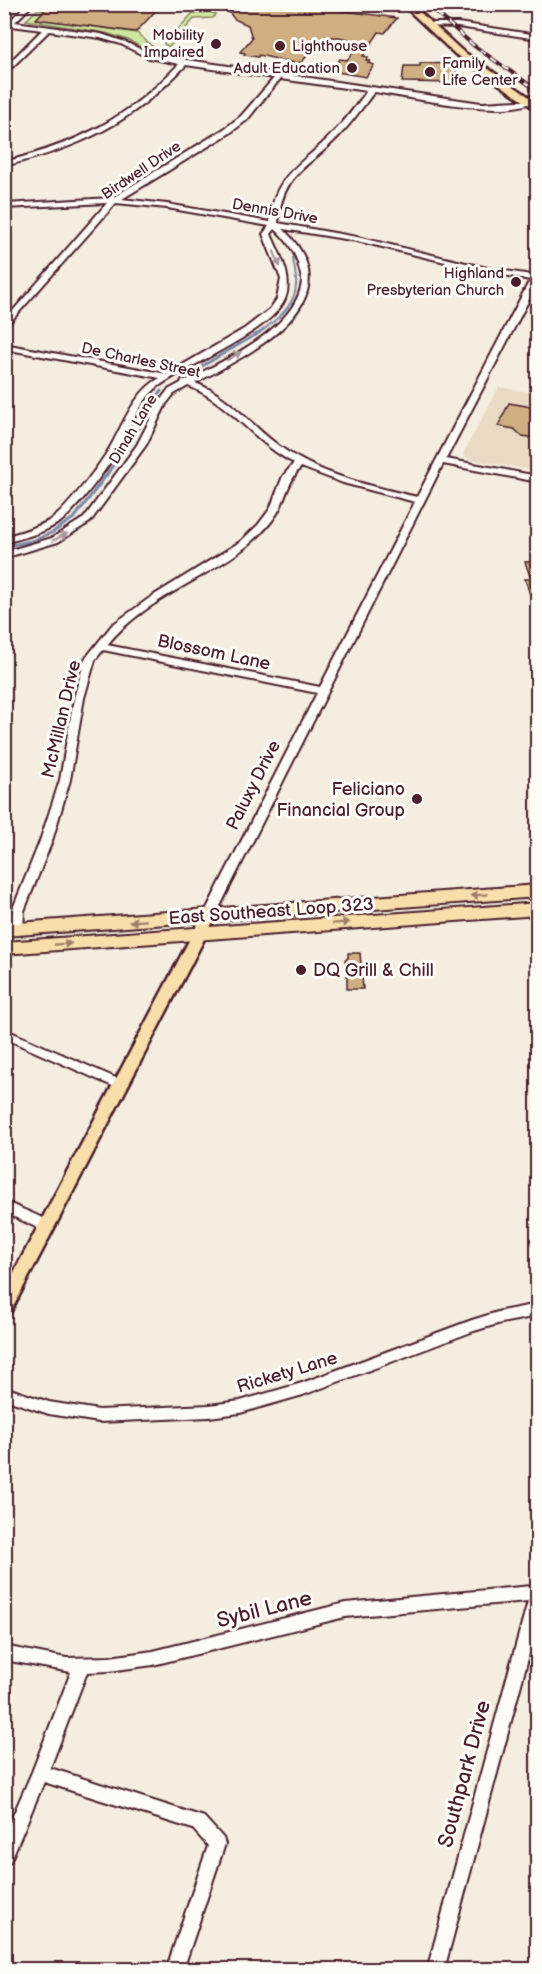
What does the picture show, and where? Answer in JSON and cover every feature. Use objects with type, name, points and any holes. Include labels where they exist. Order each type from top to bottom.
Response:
[{"type":"highway","name":"East Southeast Loop 323","points":[[11,930],[537,891]]},
{"type":"highway","name":"East Southeast Loop 323","points":[[4,948],[537,909]]},
{"type":"main road","points":[[406,4],[458,52],[537,108]]},
{"type":"main road","name":"Paluxy Drive","points":[[4,1308],[209,916]]},
{"type":"street","points":[[8,23],[30,4]]},
{"type":"street","points":[[8,23],[101,36],[123,43],[151,57],[184,63],[491,106],[528,102]]},
{"type":"street","points":[[427,25],[458,25],[537,37]]},
{"type":"street","points":[[4,73],[48,28]]},
{"type":"street","points":[[4,164],[74,142],[111,126],[153,96],[184,63]]},
{"type":"street","name":"Birdwell Drive","points":[[4,327],[114,200],[227,131],[244,118],[279,76]]},
{"type":"street","name":"Dinah Lane","points":[[4,540],[40,530],[57,520],[71,507],[115,448],[137,405],[154,384],[247,331],[273,311],[281,299],[285,279],[267,234],[274,225],[274,205],[285,182],[348,123],[372,90]]},
{"type":"street","name":"Dennis Drive","points":[[4,206],[114,200],[167,206],[373,242],[487,270],[536,279]]},
{"type":"street","name":"Dinah Lane","points":[[4,555],[55,540],[87,520],[141,445],[162,404],[171,392],[268,335],[299,308],[306,294],[308,280],[305,266],[286,234],[274,225]]},
{"type":"street","name":"Paluxy Drive","points":[[209,916],[440,461],[536,279]]},
{"type":"street","name":"De Charles Street","points":[[4,346],[166,376],[204,388],[223,400],[278,449],[300,462],[360,485],[420,500]]},
{"type":"street","points":[[440,461],[537,479]]},
{"type":"street","name":"McMillan Drive","points":[[11,930],[45,841],[65,780],[84,673],[99,646],[116,627],[131,615],[234,550],[261,527],[275,509],[288,476],[300,462]]},
{"type":"street","name":"Blossom Lane","points":[[99,646],[322,692]]},
{"type":"street","points":[[4,1034],[121,1085]]},
{"type":"street","points":[[4,1206],[47,1226]]},
{"type":"street","name":"Rickety Lane","points":[[4,1393],[48,1408],[99,1416],[233,1408],[288,1395],[472,1326],[501,1317],[537,1310]]},
{"type":"street","name":"Sybil Lane","points":[[4,1653],[66,1665],[153,1658],[345,1610],[537,1592]]},
{"type":"street","name":"Southpark Drive","points":[[435,1970],[537,1592]]},
{"type":"street","points":[[4,1856],[40,1773],[82,1665]]},
{"type":"street","points":[[40,1773],[198,1823],[217,1844],[174,1970]]},
{"type":"shaded area","points":[[499,387],[537,394],[537,471],[468,459],[463,454]]},
{"type":"green space","points":[[38,9],[44,10],[37,19],[137,33],[154,48],[179,57],[150,52],[128,40],[106,33],[26,20]]},
{"type":"green space","points":[[193,13],[216,14],[213,18],[194,19],[169,47],[164,44],[164,37],[170,38]]},
{"type":"building","points":[[50,4],[162,4],[136,32],[36,19]]},
{"type":"building","points":[[223,4],[334,4],[330,9],[397,18],[385,33],[379,32],[363,56],[368,57],[366,60],[370,61],[368,63],[374,65],[366,77],[331,71],[340,59],[347,60],[362,42],[339,37],[326,37],[322,42],[317,43],[302,62],[295,63],[259,55],[258,57],[244,55],[245,53],[240,52],[252,38],[248,25],[234,19]]},
{"type":"building","name":"Family Life Center","points":[[420,63],[453,64],[453,69],[457,69],[456,83],[402,82],[404,66],[420,66]]},
{"type":"building","points":[[509,403],[537,408],[537,438],[522,436],[514,429],[498,426]]},
{"type":"building","points":[[537,561],[537,609],[535,610],[525,579],[531,579],[525,562]]},
{"type":"building","points":[[348,953],[360,953],[363,989],[347,989],[345,960],[348,958]]},
{"type":"waterway","points":[[255,336],[281,315],[295,294],[296,276],[293,258]]},
{"type":"waterway","points":[[192,372],[257,334]]},
{"type":"waterway","points":[[4,547],[35,540],[53,532],[75,517],[125,450],[138,430],[144,413],[161,391]]},
{"type":"railway","points":[[427,4],[473,45],[538,91]]},
{"type":"place","name":"Mobility Impaired","points":[[216,44]]},
{"type":"place","name":"Lighthouse","points":[[280,46]]},
{"type":"place","name":"Adult Education","points":[[352,68]]},
{"type":"place","name":"Family Life Center","points":[[430,72]]},
{"type":"place","name":"Highland Presbyterian Church","points":[[516,282]]},
{"type":"place","name":"Feliciano Financial Group","points":[[417,799]]},
{"type":"place","name":"DQ Grill & Chill","points":[[301,970]]}]
